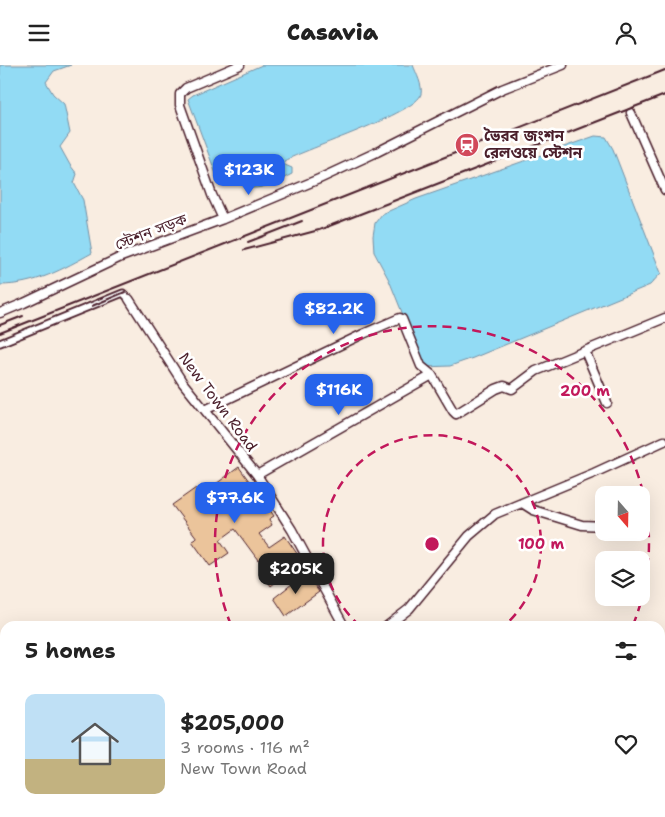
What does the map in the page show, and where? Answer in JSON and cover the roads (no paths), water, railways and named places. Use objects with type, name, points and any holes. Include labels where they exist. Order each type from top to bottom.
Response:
[{"type":"street","points":[[223,219],[212,195],[180,105],[180,95],[186,88],[240,65]]},
{"type":"street","name":"স্টেশন সড়ক","points":[[0,313],[121,257],[223,219],[319,179],[502,89],[563,65]]},
{"type":"street","points":[[631,113],[665,190]]},
{"type":"street","points":[[0,343],[123,293],[129,299]]},
{"type":"street","name":"New Town Road","points":[[129,299],[183,383],[257,475],[292,529],[341,621]]},
{"type":"street","points":[[205,410],[400,318],[421,366],[432,375],[456,413],[496,389],[504,386],[512,389],[536,371],[665,318]]},
{"type":"street","points":[[585,351],[607,403]]},
{"type":"street","points":[[257,475],[432,375]]},
{"type":"street","points":[[393,621],[409,609],[469,537],[495,514],[594,473],[664,441]]},
{"type":"street","points":[[522,503],[533,509],[582,525],[595,526]]},
{"type":"water","points":[[0,65],[71,65],[54,71],[46,82],[53,94],[64,104],[70,133],[60,147],[77,174],[74,183],[83,200],[92,253],[37,279],[0,285]]},
{"type":"water","points":[[262,65],[413,65],[420,83],[421,94],[415,102],[401,111],[284,161],[285,165],[292,168],[292,174],[267,186],[251,188],[248,184],[250,180],[247,176],[224,184],[219,182],[188,99],[193,95]]},
{"type":"water","points":[[595,136],[606,137],[613,149],[661,273],[650,285],[473,358],[450,366],[424,367],[389,280],[374,252],[373,236],[375,223],[382,214],[416,199]]},
{"type":"railway","points":[[0,333],[665,70]]},
{"type":"railway","points":[[244,250],[319,230],[665,95]]},
{"type":"railway","points":[[248,242],[302,221]]},
{"type":"railway","points":[[92,306],[125,292]]},
{"type":"railway","points":[[0,325],[23,316]]},
{"type":"place","name":"ভৈরব জংশন রেলওয়ে স্টেশন","points":[[467,145]]}]
